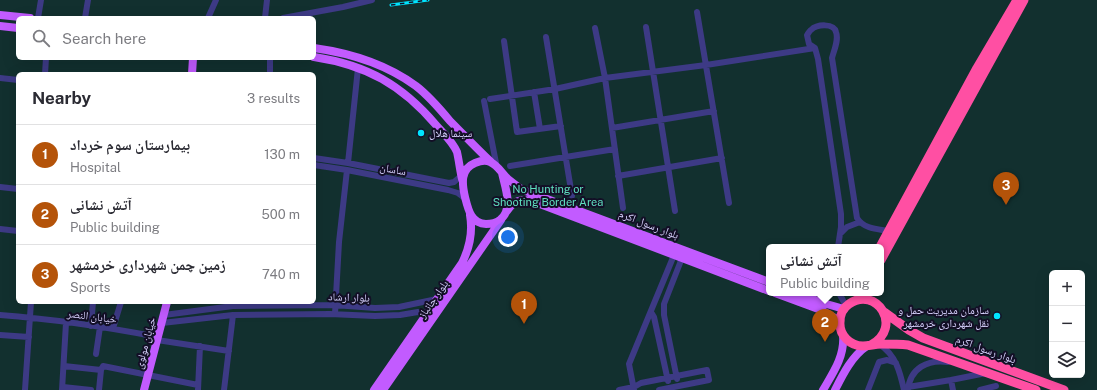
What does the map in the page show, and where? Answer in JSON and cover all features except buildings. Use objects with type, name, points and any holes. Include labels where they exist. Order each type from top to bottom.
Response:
[{"type":"highway","points":[[884,254],[1017,0]]},
{"type":"highway","points":[[882,244],[980,71],[1024,0]]},
{"type":"highway","points":[[855,296],[847,306],[840,321],[843,335],[851,343],[856,345],[872,345],[885,331],[886,325],[882,309],[875,296]]},
{"type":"highway","points":[[847,306],[862,299],[869,300],[882,309]]},
{"type":"highway","name":"بلوار رسول اکرم","points":[[882,309],[909,330],[923,338],[1064,390]]},
{"type":"highway","name":"بلوار رسول اکرم","points":[[872,345],[908,345],[1036,390]]},
{"type":"main road","points":[[0,15],[16,17]]},
{"type":"main road","points":[[0,26],[16,28]]},
{"type":"main road","name":"بلوار رسول اکرم","points":[[316,48],[351,55],[396,74],[417,87],[432,100],[456,127],[509,180],[523,190],[666,247],[674,255],[766,290]]},
{"type":"main road","points":[[316,57],[348,64],[358,68],[389,83],[407,95],[422,109],[456,151],[462,185],[470,214],[474,219],[483,224],[495,222],[501,219],[506,212],[508,205],[497,168],[485,161],[478,162],[468,168],[464,173],[462,185]]},
{"type":"main road","points":[[192,72],[193,60]]},
{"type":"main road","points":[[445,136],[456,127]]},
{"type":"main road","name":"بلوار رسول اکرم","points":[[506,212],[511,204],[517,200],[524,199],[532,201],[766,281]]},
{"type":"main road","name":"بلوار جانباز","points":[[374,390],[462,263],[467,253],[472,231],[470,214]]},
{"type":"main road","name":"بلوار جانباز","points":[[383,390],[501,219]]},
{"type":"main road","points":[[783,296],[821,310],[840,321]]},
{"type":"main road","points":[[805,296],[823,303],[847,306]]},
{"type":"main road","name":"خیابان مولوی","points":[[144,390],[167,304]]},
{"type":"main road","points":[[823,390],[842,354],[844,343],[843,335]]},
{"type":"main road","points":[[835,390],[853,360],[862,350],[872,345]]},
{"type":"street","points":[[38,16],[41,0]]},
{"type":"street","points":[[85,16],[88,0]]},
{"type":"street","points":[[209,16],[216,0]]},
{"type":"street","points":[[265,16],[268,0]]},
{"type":"street","points":[[294,16],[372,0]]},
{"type":"street","points":[[697,12],[729,203]]},
{"type":"street","points":[[838,244],[841,214],[818,59],[815,48],[809,44],[808,35],[814,27],[828,25],[833,27],[836,31],[837,39],[832,58],[857,218],[868,227],[888,231]]},
{"type":"street","points":[[646,27],[676,211]]},
{"type":"street","points":[[595,28],[612,128],[623,208]]},
{"type":"street","points":[[546,37],[572,196]]},
{"type":"street","points":[[504,41],[518,132],[561,126]]},
{"type":"street","points":[[497,168],[487,100],[555,89],[604,78],[706,65],[815,48]]},
{"type":"street","points":[[45,72],[46,60]]},
{"type":"street","points":[[270,60],[270,72]]},
{"type":"street","points":[[348,163],[358,68]]},
{"type":"street","points":[[0,78],[16,80]]},
{"type":"street","points":[[534,92],[540,129]]},
{"type":"street","points":[[612,128],[714,111]]},
{"type":"street","points":[[510,166],[615,149]]},
{"type":"street","name":"ساسان","points":[[316,158],[450,183],[454,182],[461,176]]},
{"type":"street","points":[[618,176],[722,158]]},
{"type":"street","name":"ساسان","points":[[316,165],[448,190],[458,193],[466,200]]},
{"type":"street","points":[[335,314],[334,305],[339,242],[347,170]]},
{"type":"street","points":[[0,187],[16,189]]},
{"type":"street","points":[[840,234],[847,227],[860,222]]},
{"type":"street","points":[[0,229],[16,231]]},
{"type":"street","points":[[634,388],[629,364],[652,315],[674,255]]},
{"type":"street","points":[[679,388],[664,315],[664,304],[682,258]]},
{"type":"street","points":[[668,270],[676,274]]},
{"type":"street","points":[[841,296],[847,306]]},
{"type":"street","name":"بلوار ارشاد","points":[[163,319],[233,306],[334,305],[375,308],[399,307],[437,299]]},
{"type":"street","points":[[25,390],[31,304]]},
{"type":"street","points":[[91,326],[93,304]]},
{"type":"street","points":[[113,328],[120,304]]},
{"type":"street","name":"بلوار ارشاد","points":[[163,319],[234,314],[335,314],[375,316],[400,315],[418,312],[421,313],[424,318]]},
{"type":"street","points":[[224,390],[234,314]]},
{"type":"street","name":"خیابان النصر","points":[[0,315],[113,328],[158,339],[229,351]]},
{"type":"street","points":[[652,315],[664,315]]},
{"type":"street","points":[[652,315],[670,389]]},
{"type":"street","points":[[66,323],[63,388],[90,390]]},
{"type":"street","points":[[96,354],[100,327]]},
{"type":"street","points":[[0,335],[29,337]]},
{"type":"street","points":[[872,345],[884,347],[896,362],[907,389]]},
{"type":"street","points":[[99,390],[101,370],[104,366],[148,374],[198,388],[200,346]]},
{"type":"street","points":[[868,390],[879,362],[887,360],[896,362]]},
{"type":"street","points":[[907,389],[916,370],[927,363],[942,361],[968,365]]},
{"type":"street","points":[[64,366],[101,370]]},
{"type":"street","points":[[618,390],[634,388],[641,383],[707,370],[709,380],[679,388],[659,390]]},
{"type":"street","points":[[907,389],[991,374],[996,388],[980,390]]},
{"type":"street","points":[[951,380],[953,390]]},
{"type":"green space","name":"No Hunting or Shooting Border Area","points":[[0,0],[1097,0],[1097,390],[0,390]]},
{"type":"railway","points":[[391,5],[428,0]]},
{"type":"place","name":"سینما هلال","points":[[421,133]]},
{"type":"place","name":"زمین چمن شهرداری خرمشهر","points":[[1006,205]]},
{"type":"place","name":"سازمان مدیریت حمل و نقل شهرداری خرمشهر","points":[[997,316]]},
{"type":"place","name":"بیمارستان سوم خرداد","points":[[524,324]]},
{"type":"place","name":"آتش نشانی","points":[[825,342]]}]
